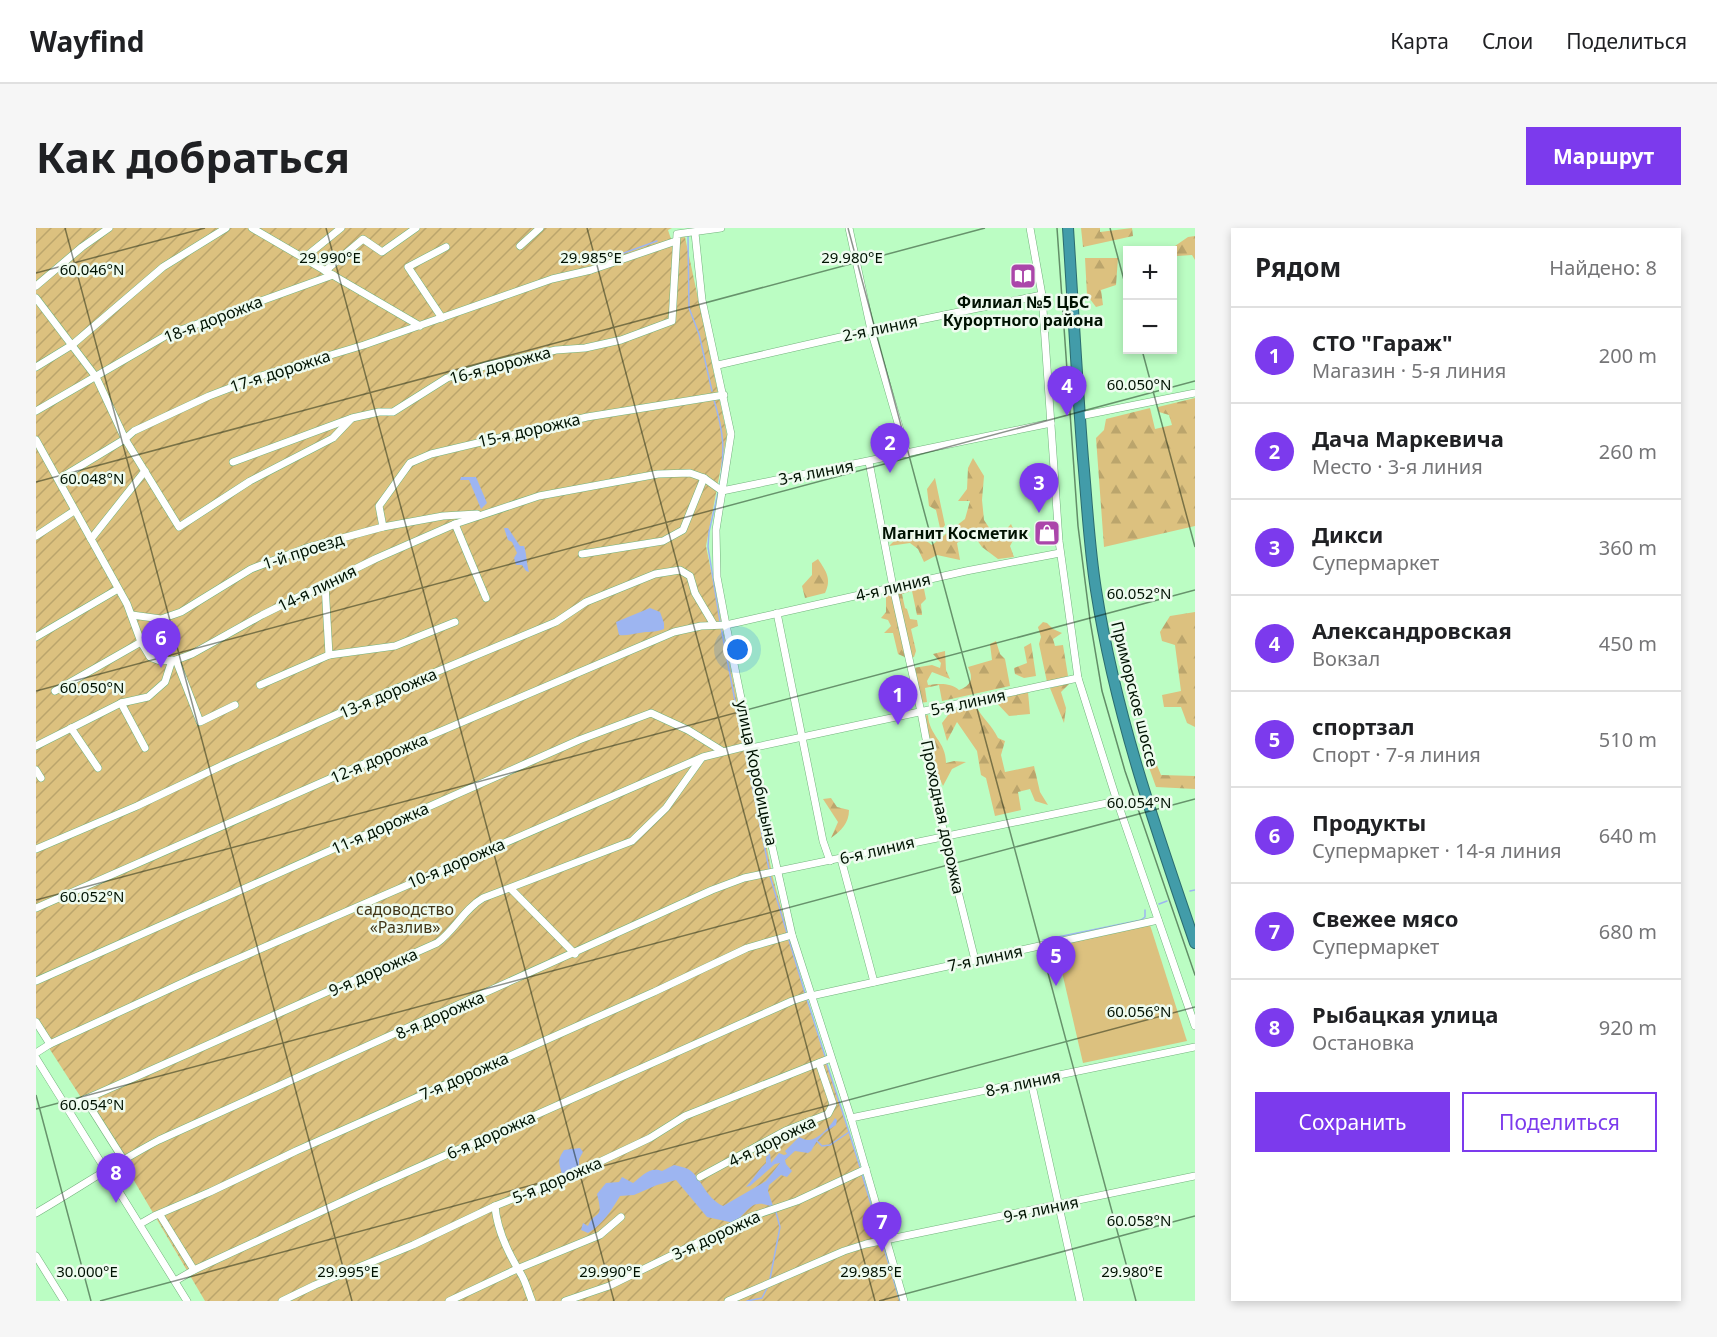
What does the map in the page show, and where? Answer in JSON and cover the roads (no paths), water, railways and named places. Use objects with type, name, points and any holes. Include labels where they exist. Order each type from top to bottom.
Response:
[{"type":"highway","name":"Приморское шоссе","points":[[1068,228],[1096,589],[1116,690],[1143,791],[1195,943]]},
{"type":"highway","name":"Приморское шоссе","points":[[1074,228],[1083,415],[1097,550],[1112,647],[1149,789],[1195,922]]},
{"type":"street","points":[[36,286],[82,247],[109,228]]},
{"type":"street","points":[[36,367],[72,345],[163,267],[226,228]]},
{"type":"street","points":[[252,228],[420,326]]},
{"type":"street","points":[[303,258],[341,228]]},
{"type":"street","points":[[325,271],[363,240],[382,252],[416,228]]},
{"type":"street","points":[[520,246],[540,228]]},
{"type":"street","name":"17-я дорожка","points":[[59,479],[125,439],[134,431],[209,396],[264,375],[420,326],[552,279],[591,270],[683,234],[721,228]]},
{"type":"street","points":[[849,228],[871,330],[907,454]]},
{"type":"street","points":[[1030,228],[1042,295],[1060,553],[1078,678],[1117,801],[1195,1026]]},
{"type":"street","name":"16-я дорожка","points":[[233,462],[352,418],[379,412],[393,412],[447,378],[485,366],[556,350],[585,348],[621,340],[672,321],[683,234]]},
{"type":"street","name":"улица Коробицына","points":[[683,234],[718,365],[731,434],[716,530],[717,577],[777,873],[792,935],[867,1169],[904,1301]]},
{"type":"street","points":[[442,318],[408,267],[446,247]]},
{"type":"street","name":"18-я дорожка","points":[[36,411],[167,335],[333,275]]},
{"type":"street","name":"2-я линия","points":[[718,365],[871,330],[1042,295]]},
{"type":"street","points":[[36,298],[96,377],[125,439],[179,527],[250,481],[333,438],[352,418]]},
{"type":"street","points":[[1083,415],[1195,393]]},
{"type":"street","name":"15-я дорожка","points":[[383,527],[379,506],[410,463],[430,454],[587,417],[724,395]]},
{"type":"street","name":"3-я линия","points":[[722,491],[1051,423]]},
{"type":"street","points":[[36,440],[132,615],[141,642],[150,657],[160,662],[174,660]]},
{"type":"street","name":"Проходная дорожка","points":[[869,462],[944,835],[975,960]]},
{"type":"street","points":[[91,539],[145,471]]},
{"type":"street","name":"14-я линия","points":[[174,660],[192,654],[262,615],[375,559],[455,524],[539,496],[658,474],[690,473],[704,478],[722,491]]},
{"type":"street","points":[[582,554],[663,541],[683,530],[704,478]]},
{"type":"street","points":[[36,536],[74,511]]},
{"type":"street","name":"1-й проезд","points":[[132,615],[161,619],[181,612],[250,569],[309,547],[383,527],[443,516],[486,514]]},
{"type":"street","points":[[455,524],[486,598]]},
{"type":"street","name":"4-я линия","points":[[726,625],[893,587],[1060,553]]},
{"type":"street","name":"13-я дорожка","points":[[36,849],[137,806],[372,699],[556,622],[586,602],[655,574],[680,570],[690,576],[695,593],[714,625]]},
{"type":"street","points":[[325,584],[329,655]]},
{"type":"street","points":[[36,637],[118,589]]},
{"type":"street","points":[[777,614],[823,841],[830,861]]},
{"type":"street","points":[[260,685],[329,655],[394,646],[455,622]]},
{"type":"street","name":"12-я дорожка","points":[[36,909],[359,766],[674,632],[726,625]]},
{"type":"street","points":[[55,691],[141,642]]},
{"type":"street","points":[[36,746],[121,703],[148,697],[165,682],[174,660]]},
{"type":"street","points":[[174,660],[200,722],[235,705]]},
{"type":"street","name":"5-я линия","points":[[751,747],[1078,678]]},
{"type":"street","points":[[121,703],[145,748]]},
{"type":"street","name":"11-я дорожка","points":[[36,981],[579,740],[651,713],[688,730],[722,751]]},
{"type":"street","points":[[71,728],[98,768]]},
{"type":"street","name":"10-я дорожка","points":[[36,1053],[50,1044],[191,979],[703,757],[722,751],[751,747]]},
{"type":"street","name":"9-я дорожка","points":[[68,1107],[437,944],[446,937],[475,903],[483,898],[632,841],[666,808],[703,757]]},
{"type":"street","points":[[36,770],[41,778]]},
{"type":"street","name":"6-я линия","points":[[777,873],[944,835],[1117,801]]},
{"type":"street","points":[[841,858],[874,982]]},
{"type":"street","name":"8-я дорожка","points":[[36,1213],[123,1158],[159,1140],[575,954],[712,890],[744,878],[777,873]]},
{"type":"street","points":[[511,889],[575,954]]},
{"type":"street","name":"7-я линия","points":[[811,995],[1158,920]]},
{"type":"street","name":"7-я дорожка","points":[[140,1224],[747,948],[792,935]]},
{"type":"street","name":"6-я дорожка","points":[[175,1281],[374,1186],[792,1001],[811,995]]},
{"type":"street","points":[[36,1022],[50,1044]]},
{"type":"street","name":"8-я линия","points":[[851,1118],[1195,1047]]},
{"type":"street","points":[[36,1058],[187,1301]]},
{"type":"street","name":"5-я дорожка","points":[[282,1301],[413,1245],[495,1206],[574,1174],[650,1138],[685,1116],[831,1058]]},
{"type":"street","name":"4-я дорожка","points":[[700,1177],[785,1131],[828,1114],[833,1104],[819,1063]]},
{"type":"street","points":[[1031,1081],[1080,1301]]},
{"type":"street","points":[[85,1099],[123,1158]]},
{"type":"street","name":"3-я дорожка","points":[[565,1301],[609,1286],[750,1217],[797,1201],[867,1169]]},
{"type":"street","name":"9-я линия","points":[[728,1301],[844,1251],[866,1244],[1059,1206],[1195,1176]]},
{"type":"street","points":[[495,1206],[496,1218],[505,1245],[521,1274],[532,1301]]},
{"type":"street","points":[[160,1215],[194,1270]]},
{"type":"street","points":[[449,1301],[517,1269],[600,1235],[621,1217]]},
{"type":"street","points":[[36,1256],[64,1301]]},
{"type":"water","points":[[461,477],[476,477],[487,503],[481,509],[469,480],[460,480]]},
{"type":"water","points":[[504,528],[508,528],[520,546],[524,546],[529,572],[522,565],[516,565],[514,558],[517,553],[512,542],[508,540]]},
{"type":"water","points":[[650,608],[660,612],[664,629],[619,635],[616,622]]},
{"type":"water","points":[[835,1118],[836,1125],[824,1133],[811,1151],[808,1153],[795,1151],[785,1160],[792,1171],[787,1177],[781,1175],[769,1185],[768,1191],[773,1206],[755,1205],[734,1223],[707,1217],[676,1180],[634,1195],[620,1196],[598,1226],[588,1233],[581,1230],[583,1223],[588,1226],[598,1214],[600,1208],[597,1194],[606,1183],[619,1182],[622,1177],[633,1183],[650,1171],[662,1171],[674,1165],[692,1172],[711,1197],[723,1206],[766,1181],[780,1163],[775,1164],[746,1187],[766,1163],[766,1157],[770,1153],[771,1163],[779,1153],[787,1154],[785,1151],[799,1137],[808,1140],[820,1135]]},
{"type":"water","points":[[580,1148],[583,1152],[579,1159],[579,1169],[562,1175],[559,1160],[564,1150]]},
{"type":"waterway","points":[[688,236],[689,308],[699,334],[712,391]]},
{"type":"waterway","points":[[610,258],[657,241]]},
{"type":"waterway","points":[[714,400],[723,442],[720,484]]},
{"type":"waterway","points":[[718,493],[708,547],[720,622]]},
{"type":"waterway","points":[[721,627],[743,743]]},
{"type":"waterway","points":[[745,750],[769,869]]},
{"type":"waterway","points":[[770,876],[787,933]]},
{"type":"waterway","points":[[1190,891],[1195,890]]},
{"type":"waterway","points":[[1159,904],[1167,901]]},
{"type":"waterway","points":[[1043,940],[1141,920],[1145,917],[1145,910]]},
{"type":"waterway","points":[[789,940],[805,993]]},
{"type":"waterway","points":[[807,999],[825,1056]]},
{"type":"waterway","points":[[817,1141],[822,1146],[830,1145],[849,1132],[827,1064]]},
{"type":"waterway","points":[[849,1132],[860,1167]]},
{"type":"waterway","points":[[862,1174],[881,1238]]},
{"type":"waterway","points":[[770,1279],[780,1227],[776,1212]]},
{"type":"waterway","points":[[883,1245],[900,1301]]},
{"type":"waterway","points":[[747,1301],[762,1298],[767,1288]]},
{"type":"railway","points":[[1057,228],[1078,526],[1102,691],[1125,771],[1195,975]]},
{"type":"place","name":"Филиал №5 ЦБС Курортного района","points":[[1023,276]]},
{"type":"place","name":"Александровская","points":[[1067,416]]},
{"type":"place","name":"Дача Маркевича","points":[[890,473]]},
{"type":"place","name":"Дикси","points":[[1039,513]]},
{"type":"place","name":"Магнит Косметик","points":[[1047,533]]},
{"type":"place","name":"Продукты","points":[[161,668]]},
{"type":"place","name":"СТО \"Гараж\"","points":[[898,725]]},
{"type":"place","name":"спортзал","points":[[1056,986]]},
{"type":"place","name":"Рыбацкая улица","points":[[116,1203]]},
{"type":"place","name":"Свежее мясо","points":[[882,1252]]},
{"type":"park label","name":"садоводство «Разлив»","points":[[405,918]]}]
